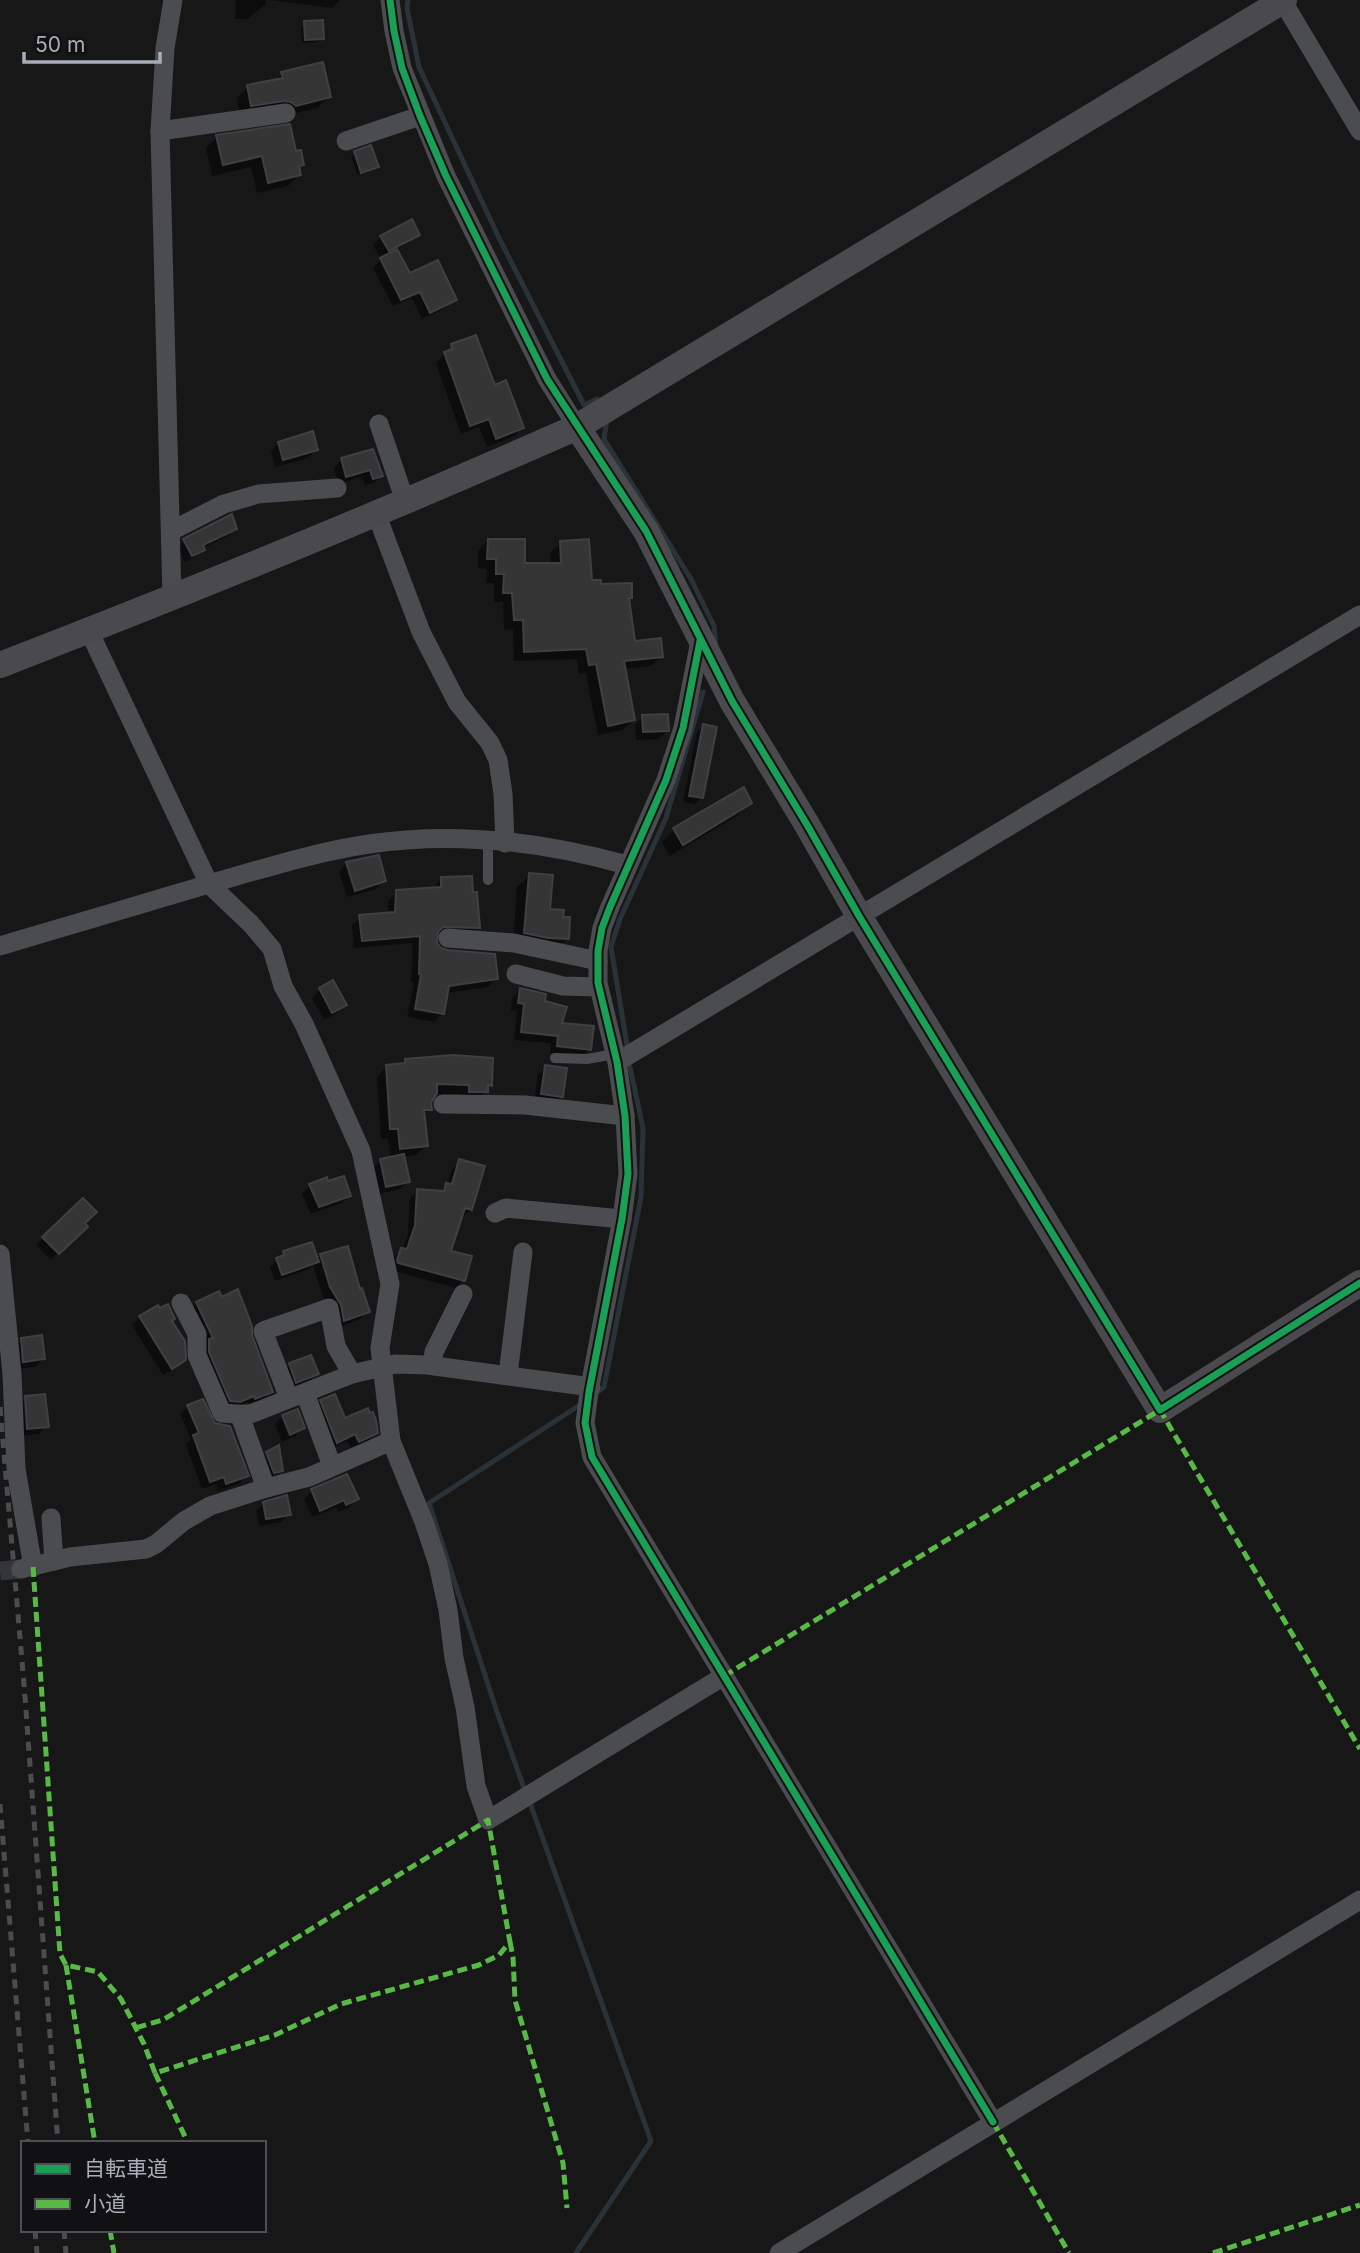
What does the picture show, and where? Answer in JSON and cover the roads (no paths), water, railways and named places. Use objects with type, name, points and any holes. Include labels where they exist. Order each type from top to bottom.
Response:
[{"type":"street","points":[[172,598],[160,131],[165,48],[173,0]]},
{"type":"street","points":[[390,0],[402,68],[421,116],[446,176],[541,367],[646,531],[732,701],[859,916],[1160,1410],[1360,1283]]},
{"type":"street","points":[[0,666],[172,598],[577,427],[1283,0],[1360,131]]},
{"type":"street","points":[[160,131],[286,113]]},
{"type":"street","points":[[346,141],[421,116]]},
{"type":"street","points":[[379,424],[405,501]]},
{"type":"street","points":[[171,531],[224,504],[258,494],[337,488]]},
{"type":"street","points":[[376,513],[421,632],[457,702],[490,743],[498,760],[503,794],[497,842]]},
{"type":"street","points":[[616,1058],[859,916],[1360,615]]},
{"type":"street","points":[[89,631],[209,884],[251,924],[272,949],[283,986],[304,1024],[361,1151],[390,1284],[380,1348],[391,1441],[420,1511],[438,1564],[465,1707],[476,1786],[488,1821],[724,1676]]},
{"type":"street","points":[[699,640],[683,728],[670,767],[601,928],[599,987],[616,1058],[625,1116],[628,1174],[585,1423],[592,1457],[993,2122]]},
{"type":"street","points":[[0,946],[322,852],[370,844],[441,839],[497,842],[551,847],[627,865]]},
{"type":"street","points":[[448,938],[514,943],[598,961]]},
{"type":"street","points":[[516,974],[564,986],[599,987]]},
{"type":"street","points":[[443,1104],[525,1105],[625,1116]]},
{"type":"street","points":[[495,1213],[506,1208],[622,1219]]},
{"type":"street","points":[[508,1375],[523,1252]]},
{"type":"street","points":[[0,1254],[12,1374],[16,1469],[27,1568],[70,1557],[146,1549],[198,1512],[266,1488],[309,1477],[391,1441]]},
{"type":"street","points":[[432,1365],[434,1352],[463,1294]]},
{"type":"street","points":[[181,1303],[197,1334],[197,1355],[222,1413],[240,1416],[253,1413],[352,1374],[395,1364],[432,1365],[508,1375],[590,1390]]},
{"type":"street","points":[[332,1466],[263,1331],[330,1308],[336,1346],[352,1374]]},
{"type":"street","points":[[240,1416],[266,1488]]},
{"type":"street","points":[[51,1518],[54,1561]]},
{"type":"street","points":[[779,2253],[1360,1900]]},
{"type":"lane","points":[[488,880],[497,842]]},
{"type":"lane","points":[[555,1058],[616,1058]]},
{"type":"waterway","points":[[408,0],[407,8],[419,67],[499,238],[584,405],[597,399]]},
{"type":"waterway","points":[[607,419],[604,439],[691,579],[714,626],[716,647]]},
{"type":"waterway","points":[[627,1045],[611,947],[620,919],[666,818],[703,692]]},
{"type":"waterway","points":[[596,1393],[604,1387],[641,1197],[643,1128],[630,1067]]},
{"type":"waterway","points":[[525,1791],[429,1503],[583,1403]]},
{"type":"waterway","points":[[529,1800],[651,2141],[576,2253]]},
{"type":"tunnel","points":[[0,1571],[21,1569]]},
{"type":"railway","points":[[0,1407],[24,1684],[58,2141]]},
{"type":"railway","points":[[0,1804],[28,2141]]},
{"type":"railway","points":[[35,2232],[37,2253]]},
{"type":"railway","points":[[64,2232],[66,2253]]}]
